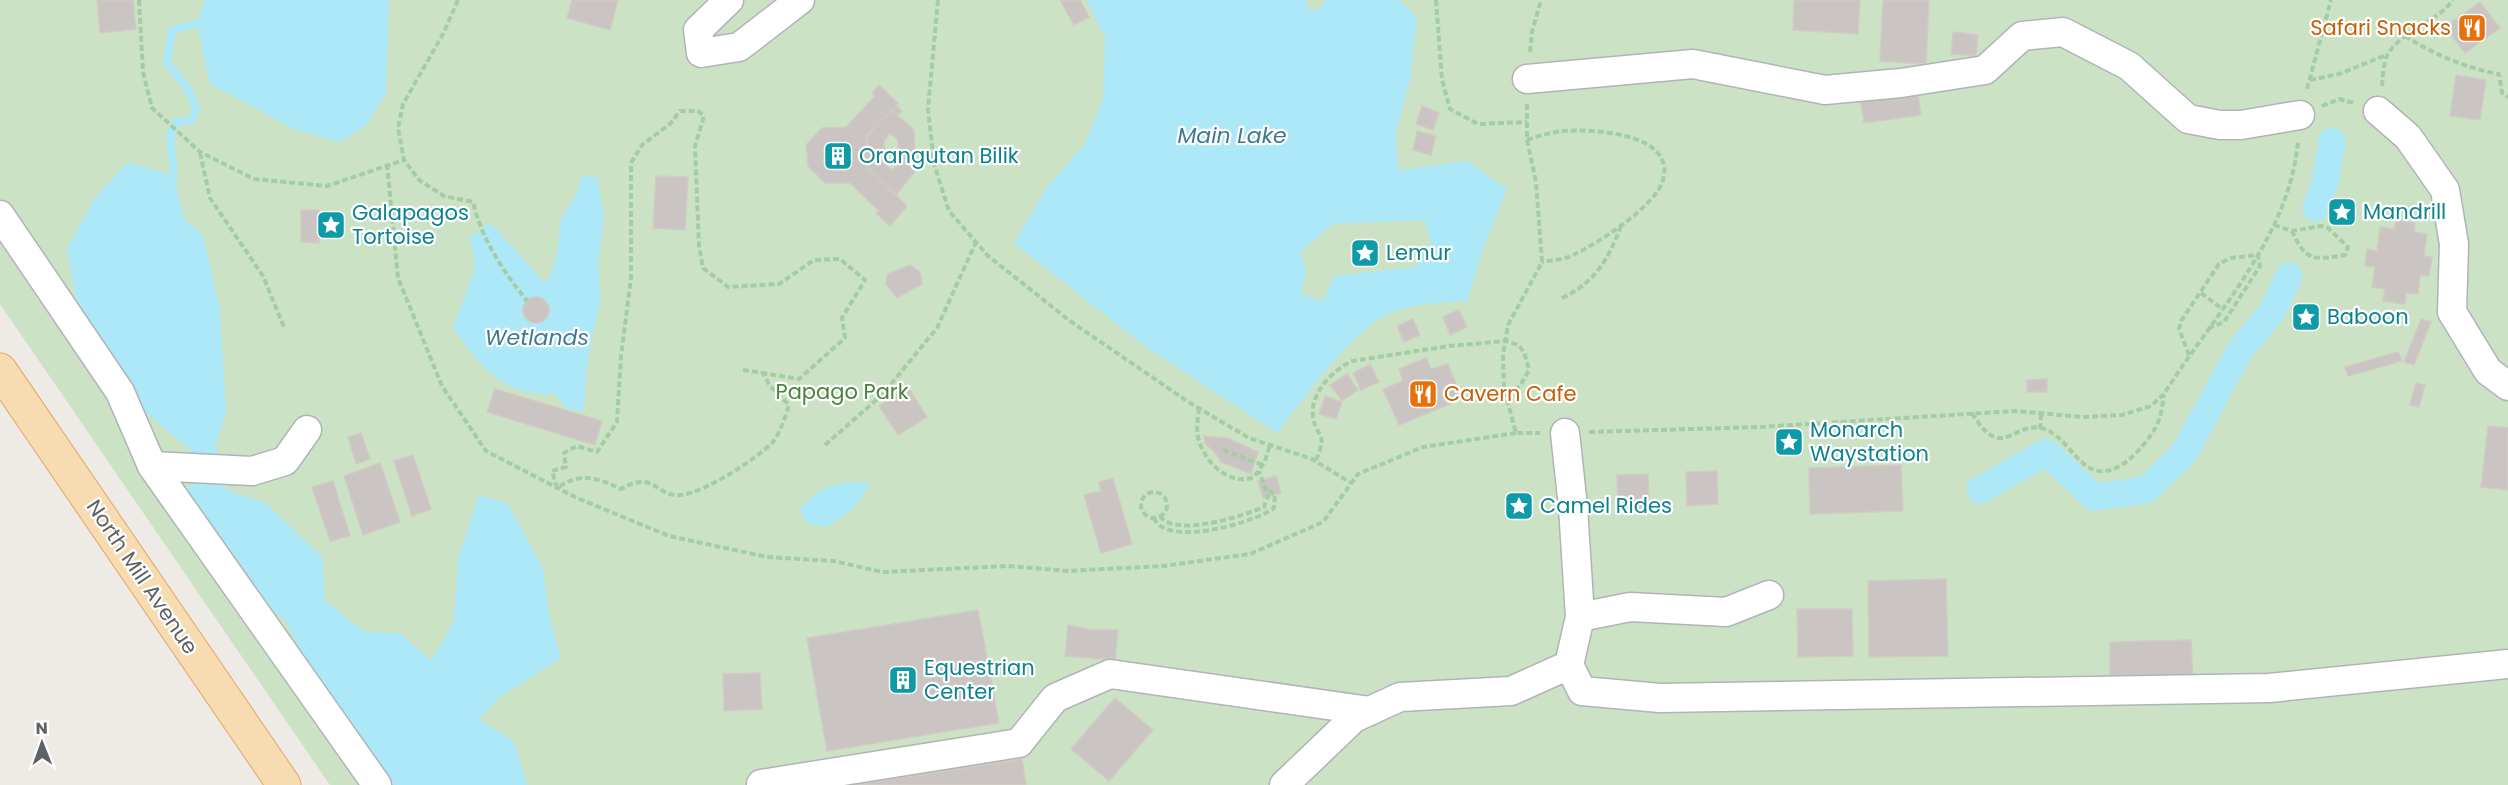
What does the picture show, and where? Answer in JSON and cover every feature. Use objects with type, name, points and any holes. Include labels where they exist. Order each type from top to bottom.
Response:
[{"type":"main road","name":"North Mill Avenue","points":[[0,370],[284,785]]},
{"type":"lane","points":[[729,0],[698,30],[701,53],[739,47],[800,0]]},
{"type":"lane","points":[[1527,79],[1693,64],[1825,90],[1985,70],[2022,36],[2063,32],[2129,66],[2188,119],[2220,125],[2241,125],[2300,115]]},
{"type":"lane","points":[[2378,111],[2409,137],[2445,190],[2454,244],[2452,312],[2488,371],[2508,386]]},
{"type":"lane","points":[[0,215],[120,392],[152,466],[377,785]]},
{"type":"lane","points":[[152,466],[186,470],[252,471],[285,461],[307,430]]},
{"type":"lane","points":[[1565,433],[1574,507],[1580,617],[1569,665],[1582,691],[1660,698],[2268,688],[2508,664]]},
{"type":"lane","points":[[1580,617],[1630,607],[1726,612],[1769,595]]},
{"type":"lane","points":[[1284,785],[1354,718],[1400,697],[1511,691],[1569,665]]},
{"type":"lane","points":[[761,784],[1018,743],[1055,698],[1110,674],[1370,711]]},
{"type":"path","points":[[139,0],[143,72],[152,108],[200,152],[254,179],[327,186],[404,160]]},
{"type":"path","points":[[458,0],[443,34],[403,104],[398,128],[404,160],[419,180],[444,196],[473,202],[478,222],[502,270],[527,301]]},
{"type":"path","points":[[938,0],[928,109],[934,164],[949,211],[987,255],[1071,321],[1199,408],[1249,438],[1316,460],[1351,483]]},
{"type":"path","points":[[1436,0],[1442,80],[1450,109],[1478,124],[1527,122]]},
{"type":"path","points":[[1516,433],[1506,396],[1503,354],[1508,325],[1542,262],[1536,182],[1527,140],[1527,79],[1532,32],[1541,0]]},
{"type":"path","points":[[387,164],[398,278],[442,386],[486,451],[557,488],[669,536],[767,557],[834,561],[882,572],[1008,566],[1067,571],[1163,566],[1250,554],[1323,522],[1358,474],[1423,447],[1516,433],[1760,428],[2015,411],[2083,417],[2122,415],[2151,406],[2164,394],[2258,255],[2274,225],[2297,158],[2300,115],[2331,0]]},
{"type":"path","points":[[2310,80],[2339,74],[2387,55],[2405,36],[2443,14],[2453,0]]},
{"type":"path","points":[[2405,36],[2438,54],[2479,70],[2499,74],[2502,93],[2508,97]]},
{"type":"path","points":[[2300,115],[2339,99],[2378,111],[2387,55]]},
{"type":"path","points":[[557,488],[552,471],[566,467],[564,453],[577,446],[597,452],[617,422],[621,356],[631,278],[632,164],[642,145],[670,124],[680,111],[698,111],[704,116],[695,146],[699,246],[703,268],[728,287],[779,284],[814,260],[840,259],[865,280],[842,318],[845,338],[800,378],[743,370]]},
{"type":"path","points":[[1527,140],[1562,131],[1628,135],[1647,144],[1658,155],[1663,165],[1663,179],[1658,190],[1636,216],[1572,256],[1542,262]]},
{"type":"path","points":[[200,152],[210,198],[263,276],[284,327]]},
{"type":"path","points":[[1563,298],[1578,290],[1601,270],[1621,225]]},
{"type":"path","points":[[2274,225],[2292,231],[2314,226],[2328,228],[2343,240],[2348,247],[2348,252],[2320,259],[2310,257],[2299,246],[2292,231]]},
{"type":"path","points":[[825,446],[882,395],[937,328],[976,242]]},
{"type":"path","points":[[2189,355],[2179,330],[2181,321],[2201,292],[2223,261],[2258,255]]},
{"type":"path","points":[[2207,329],[2224,322],[2260,266],[2258,255]]},
{"type":"path","points":[[2201,292],[2221,308]]},
{"type":"path","points":[[1316,460],[1322,439],[1313,410],[1319,393],[1340,368],[1366,359],[1468,343],[1506,341],[1518,345],[1524,352],[1529,370],[1520,386],[1506,396]]},
{"type":"path","points":[[557,488],[573,478],[600,479],[621,489],[633,483],[652,482],[663,490],[680,495],[720,482],[773,442],[782,425],[789,405],[770,386],[763,373]]},
{"type":"path","points":[[1972,413],[1981,428],[1992,438],[2002,438],[2040,429],[2057,436],[2089,468],[2107,471],[2118,468],[2147,441],[2156,429],[2164,394]]},
{"type":"path","points":[[1199,408],[1197,432],[1200,446],[1219,472],[1238,479],[1248,479],[1263,465],[1270,445]]},
{"type":"path","points":[[2040,429],[2041,414]]},
{"type":"path","points":[[1223,450],[1263,465]]},
{"type":"path","points":[[1160,516],[1172,524],[1214,522],[1264,507],[1269,496],[1259,471]]},
{"type":"path","points":[[1155,518],[1157,523],[1169,531],[1214,529],[1268,512],[1276,502],[1275,495],[1267,489]]},
{"type":"path","points":[[1158,492],[1167,500],[1167,506],[1160,516],[1155,518],[1149,516],[1142,508],[1144,497],[1158,492]]},
{"type":"green space","name":"Papago Park","points":[[0,0],[2508,0],[2508,785],[330,785],[0,304]]},
{"type":"water","points":[[205,0],[389,0],[386,93],[367,124],[340,142],[296,130],[210,84],[197,23]]},
{"type":"water","name":"Main Lake","points":[[1087,0],[1306,0],[1309,11],[1322,8],[1324,0],[1399,0],[1417,17],[1410,80],[1395,137],[1399,170],[1467,161],[1507,189],[1484,246],[1467,301],[1413,306],[1382,317],[1340,354],[1277,433],[1142,344],[1014,243],[1047,187],[1085,143],[1103,99],[1105,38]],"holes":[[[1425,220],[1432,248],[1414,267],[1334,276],[1323,301],[1301,294],[1306,270],[1300,252],[1333,224]]]},
{"type":"water","points":[[128,162],[174,176],[184,219],[203,235],[220,310],[226,413],[216,444],[226,490],[266,503],[322,557],[325,600],[363,631],[400,633],[431,661],[454,621],[458,559],[479,495],[508,504],[543,568],[549,615],[561,658],[501,696],[479,719],[514,742],[527,785],[391,785],[321,692],[287,623],[228,570],[176,491],[193,485],[194,453],[132,401],[77,306],[67,249],[94,199]]},
{"type":"water","name":"Wetlands","points":[[582,175],[598,178],[604,219],[598,265],[601,297],[588,358],[583,411],[566,408],[555,394],[521,390],[507,384],[484,367],[453,328],[475,268],[470,238],[490,222],[544,282],[549,278],[557,254],[561,218],[576,195]]},
{"type":"water","points":[[869,482],[858,503],[840,518],[826,527],[806,523],[800,509],[823,489],[839,484]]},
{"type":"building","points":[[97,0],[133,0],[136,29],[100,33]]},
{"type":"building","points":[[572,0],[618,0],[610,30],[567,18]]},
{"type":"building","points":[[1060,0],[1080,0],[1089,17],[1074,25]]},
{"type":"building","points":[[1794,0],[1860,0],[1858,34],[1793,30]]},
{"type":"building","points":[[1883,0],[1929,0],[1926,64],[1880,61]]},
{"type":"building","points":[[2480,2],[2500,28],[2465,53],[2445,27]]},
{"type":"building","points":[[1953,32],[1978,35],[1976,56],[1951,54]]},
{"type":"building","points":[[2456,75],[2486,80],[2480,120],[2450,116]]},
{"type":"building","name":"Orangutan Bilik","points":[[879,85],[898,103],[896,106],[902,111],[897,116],[892,110],[867,136],[868,168],[907,206],[890,226],[876,213],[879,211],[850,183],[825,183],[808,166],[806,145],[822,128],[846,127],[875,96],[872,93]]},
{"type":"building","points":[[1917,89],[1921,115],[1864,123],[1860,97]]},
{"type":"building","points":[[1422,106],[1439,113],[1433,130],[1416,124]]},
{"type":"building","points":[[892,110],[914,130],[916,170],[896,195],[868,168],[867,136]],"holes":[[[890,133],[898,140],[899,163],[892,170],[884,163],[884,141]]]},
{"type":"building","points":[[1417,131],[1436,136],[1431,155],[1413,150]]},
{"type":"building","points":[[656,176],[688,177],[685,230],[653,228]]},
{"type":"building","points":[[301,210],[319,210],[319,243],[301,242]]},
{"type":"building","points":[[2396,220],[2415,223],[2414,232],[2427,234],[2424,256],[2432,257],[2429,276],[2420,275],[2418,294],[2406,293],[2405,304],[2383,301],[2385,289],[2372,287],[2375,267],[2365,266],[2367,249],[2377,251],[2380,227],[2395,229]]},
{"type":"building","points":[[910,265],[920,272],[922,284],[897,298],[886,284],[887,274]]},
{"type":"building","points":[[536,297],[545,301],[549,310],[545,319],[536,323],[527,319],[523,310],[527,301]]},
{"type":"building","points":[[1459,310],[1467,327],[1450,335],[1443,317]]},
{"type":"building","points":[[1413,319],[1420,335],[1404,342],[1397,326]]},
{"type":"building","points":[[2421,319],[2431,322],[2414,365],[2404,362]]},
{"type":"building","points":[[2398,352],[2402,361],[2348,376],[2345,367]]},
{"type":"building","name":"Cavern Cafe","points":[[1426,358],[1431,369],[1448,364],[1462,399],[1399,425],[1383,389],[1403,381],[1399,369]]},
{"type":"building","points":[[1370,364],[1379,382],[1361,390],[1353,373]]},
{"type":"building","points":[[1347,374],[1358,390],[1342,401],[1330,385]]},
{"type":"building","points":[[2047,379],[2047,392],[2027,392],[2027,380]]},
{"type":"building","points":[[2416,383],[2425,385],[2419,407],[2410,405]]},
{"type":"building","points":[[908,387],[927,417],[898,435],[879,406]]},
{"type":"building","points":[[495,389],[602,421],[595,445],[487,412]]},
{"type":"building","points":[[1325,396],[1342,402],[1336,419],[1319,414]]},
{"type":"building","points":[[2488,426],[2508,428],[2508,490],[2481,487]]},
{"type":"building","points":[[361,433],[370,459],[356,464],[348,437]]},
{"type":"building","points":[[1204,436],[1227,438],[1258,452],[1251,474],[1221,462],[1214,451],[1205,444]]},
{"type":"building","points":[[413,455],[431,509],[412,516],[394,461]]},
{"type":"building","points":[[380,463],[400,522],[363,535],[344,476]]},
{"type":"building","points":[[1901,465],[1903,511],[1810,514],[1809,468]]},
{"type":"building","points":[[1717,471],[1718,504],[1687,506],[1686,472]]},
{"type":"building","points":[[1648,474],[1649,508],[1618,509],[1617,475]]},
{"type":"building","points":[[1276,476],[1281,493],[1263,498],[1258,481]]},
{"type":"building","points":[[1113,478],[1132,544],[1101,553],[1084,495],[1101,491],[1099,482]]},
{"type":"building","points":[[333,481],[350,536],[330,541],[312,487]]},
{"type":"building","points":[[1946,579],[1948,656],[1869,657],[1868,581]]},
{"type":"building","points":[[1797,609],[1852,609],[1853,656],[1798,657]]},
{"type":"building","name":"Equestrian Center","points":[[978,610],[999,723],[827,751],[807,638]]},
{"type":"building","points":[[1068,625],[1091,630],[1118,630],[1115,660],[1065,656]]},
{"type":"building","points":[[2191,640],[2193,680],[2110,684],[2110,642]]},
{"type":"building","points":[[760,673],[762,709],[724,711],[723,674]]},
{"type":"building","points":[[1115,698],[1153,730],[1109,781],[1071,749]]},
{"type":"building","points":[[1022,759],[1026,785],[854,785]]},
{"type":"waterway","points":[[174,176],[170,135],[176,122],[192,120],[196,107],[186,86],[167,63],[172,30],[197,23]]},
{"type":"waterway","points":[[2316,208],[2325,183],[2332,141]]},
{"type":"waterway","points":[[1980,490],[2046,452],[2094,497],[2146,490],[2184,453],[2240,350],[2272,312],[2289,276]]},
{"type":"place","name":"Safari Snacks","points":[[2472,28]]},
{"type":"place","name":"Orangutan Bilik","points":[[838,156]]},
{"type":"place","name":"Mandrill","points":[[2342,212]]},
{"type":"place","name":"Galapagos Tortoise","points":[[331,225]]},
{"type":"place","name":"Lemur","points":[[1365,253]]},
{"type":"place","name":"Baboon","points":[[2306,317]]},
{"type":"place","name":"Cavern Cafe","points":[[1423,394]]},
{"type":"place","name":"Monarch Waystation","points":[[1789,442]]},
{"type":"place","name":"Camel Rides","points":[[1519,506]]},
{"type":"place","name":"Equestrian Center","points":[[903,680]]}]
